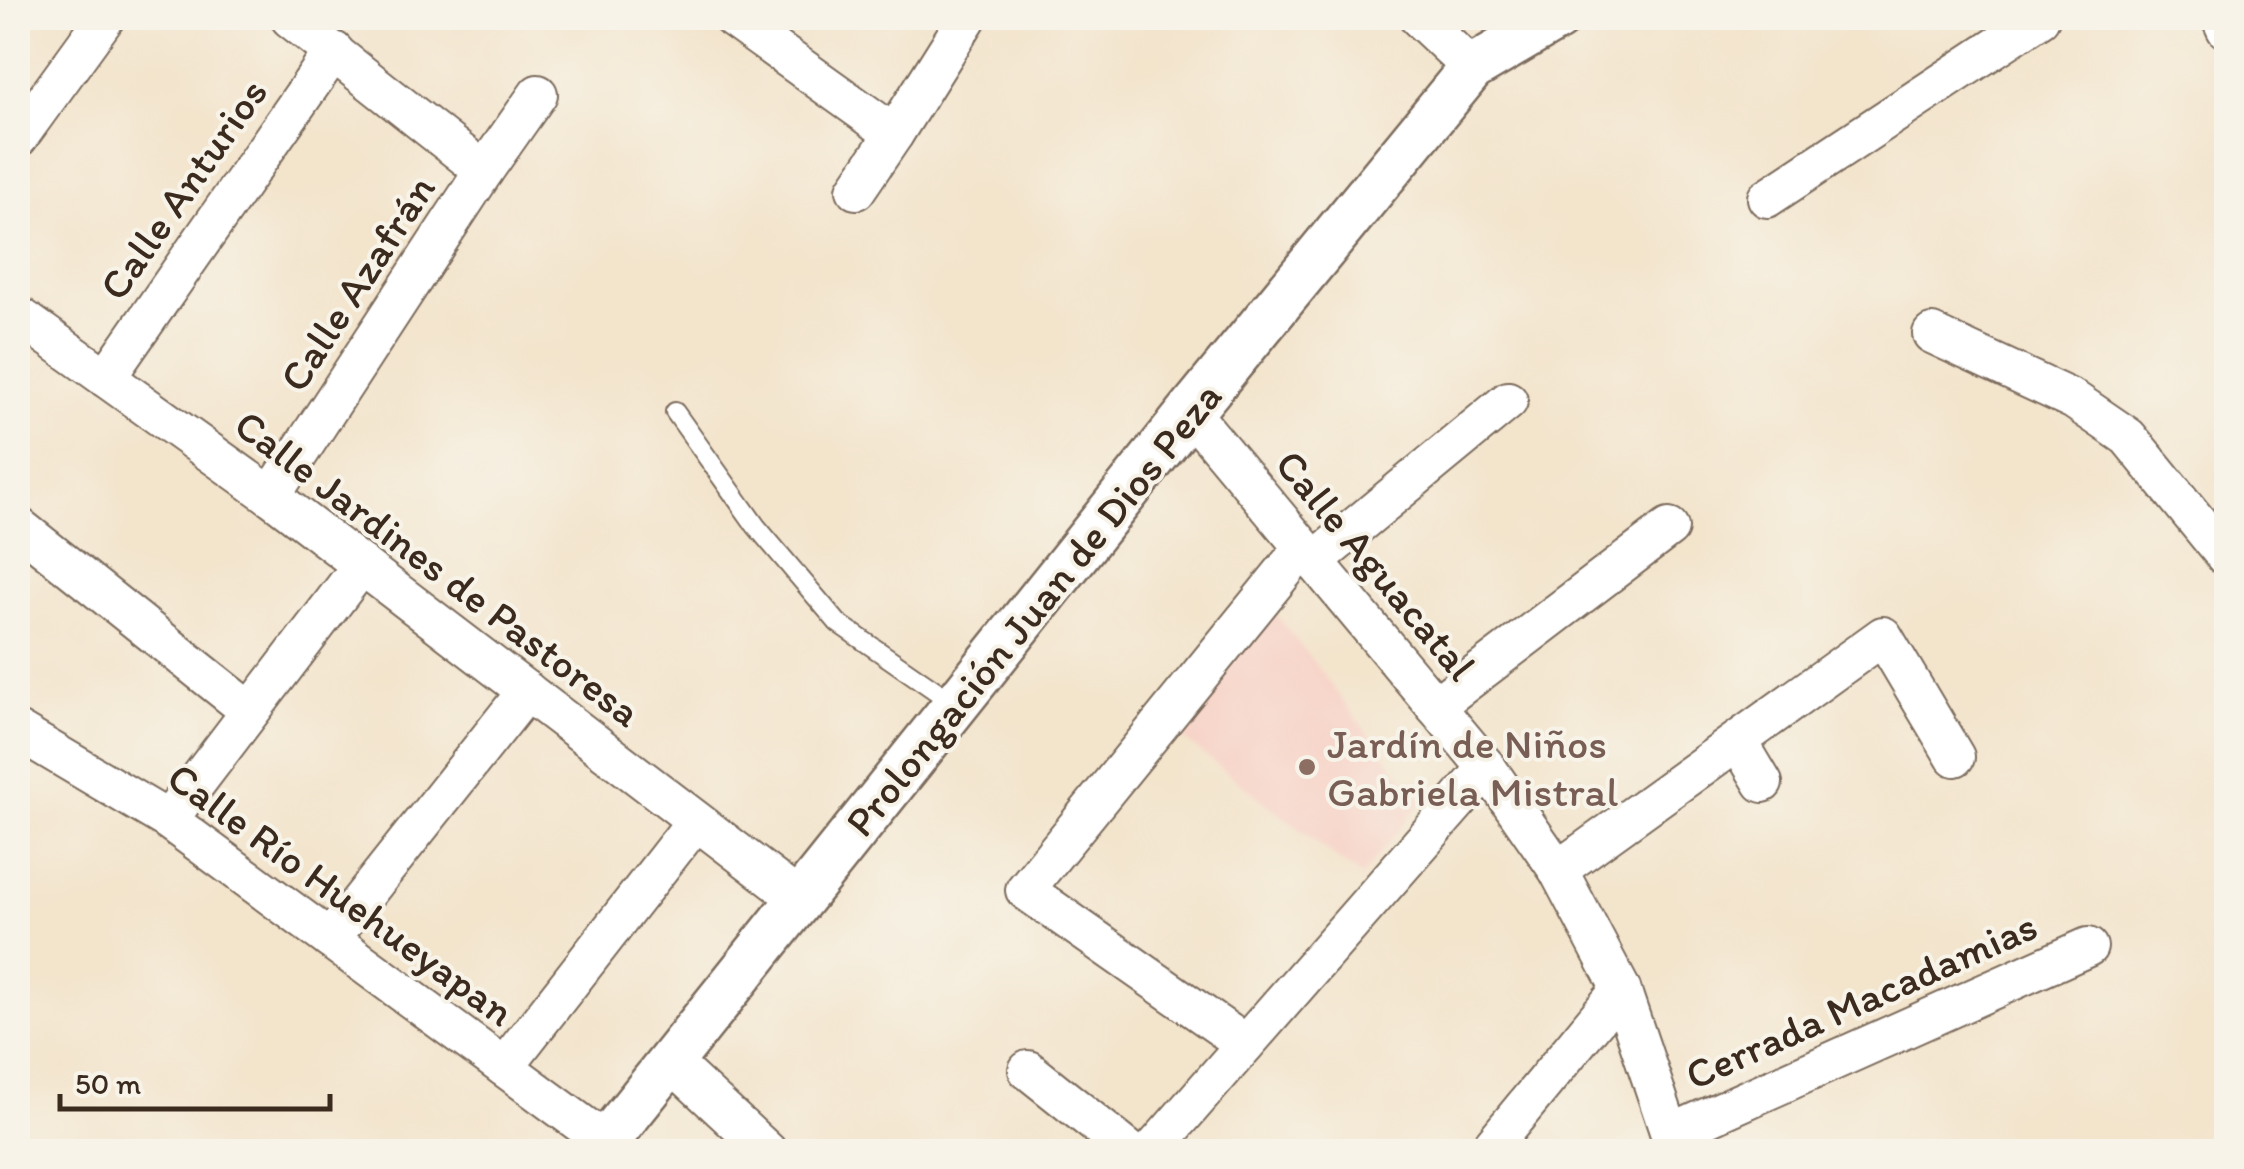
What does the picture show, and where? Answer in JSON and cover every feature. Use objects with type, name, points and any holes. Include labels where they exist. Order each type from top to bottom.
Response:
[{"type":"street","points":[[18,138],[105,18]]},
{"type":"street","points":[[290,18],[484,171]]},
{"type":"street","points":[[732,18],[894,134]]},
{"type":"street","points":[[856,190],[967,18]]},
{"type":"street","points":[[1419,18],[1472,68],[1557,18]]},
{"type":"street","points":[[1767,198],[2040,18]]},
{"type":"street","points":[[2221,18],[2226,29]]},
{"type":"street","name":"Calle Anturios","points":[[106,378],[334,51]]},
{"type":"street","name":"Prolongación Juan de Dios Peza","points":[[602,1146],[1190,412],[1472,68]]},
{"type":"street","name":"Calle Azafrán","points":[[271,496],[538,94]]},
{"type":"street","name":"Calle Jardines de Pastoresa","points":[[18,315],[271,496],[799,900]]},
{"type":"street","points":[[1932,334],[2074,400],[2128,438],[2226,557]]},
{"type":"street","points":[[1245,1044],[1025,890],[1308,554],[1508,401]]},
{"type":"street","name":"Calle Aguacatal","points":[[1190,412],[1486,768],[1558,870],[1621,989],[1673,1143]]},
{"type":"street","points":[[18,526],[250,711]]},
{"type":"street","points":[[1435,706],[1669,528]]},
{"type":"street","points":[[168,820],[362,565]]},
{"type":"street","points":[[1558,870],[1883,636],[1955,757]]},
{"type":"street","points":[[330,939],[527,691]]},
{"type":"street","name":"Calle Río Huehueyapan","points":[[18,730],[168,820],[504,1067],[602,1146]]},
{"type":"street","points":[[1738,741],[1764,783]]},
{"type":"street","points":[[1151,1152],[1486,768]]},
{"type":"street","points":[[504,1067],[696,821]]},
{"type":"street","name":"Cerrada Macadamias","points":[[1673,1143],[2088,948]]},
{"type":"street","points":[[1487,1152],[1621,989]]},
{"type":"street","points":[[670,1061],[768,1152]]},
{"type":"street","points":[[1028,1070],[1131,1152]]},
{"type":"lane","points":[[675,412],[756,526],[838,623],[956,705]]},
{"type":"shaded area","name":"Jardín de Niños Gabriela Mistral","points":[[1273,610],[1421,802],[1361,877],[1176,733]]},
{"type":"place","name":"Jardín de Niños Gabriela Mistral","points":[[1307,767]]}]
